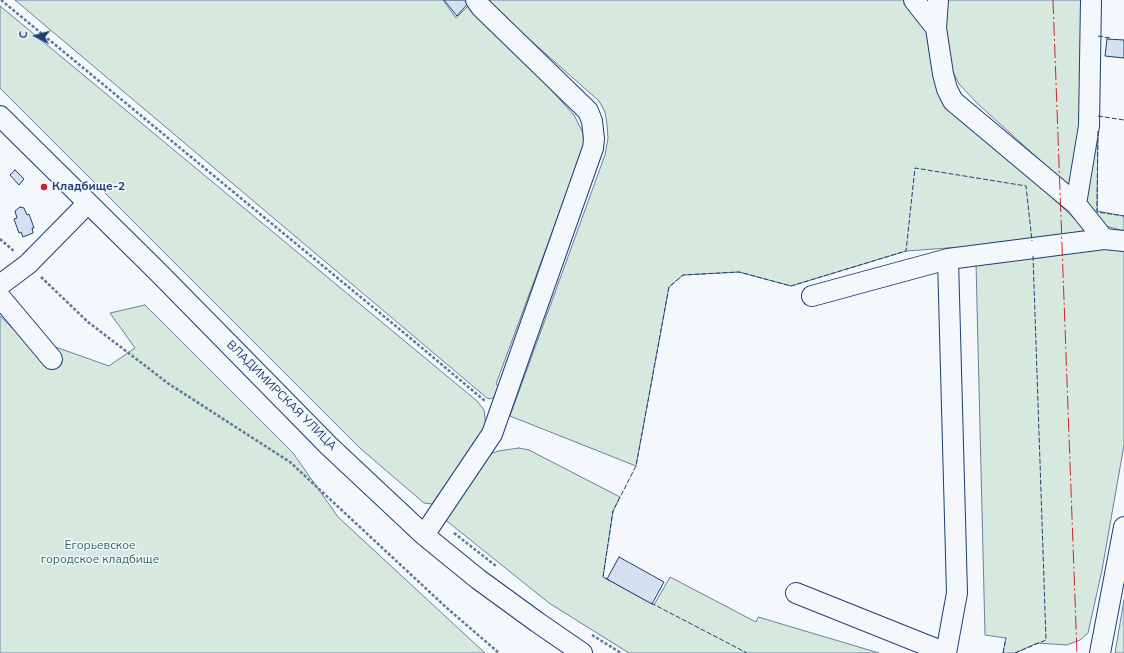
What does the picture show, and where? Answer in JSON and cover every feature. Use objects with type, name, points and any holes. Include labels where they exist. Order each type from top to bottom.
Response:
[{"type":"street","points":[[424,535],[492,434],[593,148],[594,139],[592,121],[588,111],[481,7],[476,0]]},
{"type":"street","points":[[914,0],[936,28]]},
{"type":"street","points":[[938,0],[936,28],[942,74],[947,90],[953,101],[1076,204],[1104,239]]},
{"type":"street","points":[[1076,204],[1089,126],[1091,0]]},
{"type":"street","name":"ВЛАДИМИРСКАЯ УЛИЦА","points":[[0,116],[165,279],[329,446],[424,535],[478,579],[582,653]]},
{"type":"street","points":[[0,285],[28,264],[88,203]]},
{"type":"street","points":[[812,296],[948,259],[1104,239],[1124,241]]},
{"type":"street","points":[[796,593],[946,653],[957,593],[948,259]]},
{"type":"street","points":[[0,297],[52,359]]},
{"type":"street","points":[[1100,653],[1124,527]]},
{"type":"path","points":[[1,0],[499,413]]},
{"type":"path","points":[[0,239],[88,322],[163,379],[290,462],[448,609],[499,653]]},
{"type":"path","points":[[436,518],[500,570]]},
{"type":"path","points":[[588,633],[621,653]]},
{"type":"green space","points":[[15,0],[443,0],[456,18],[471,3],[574,115],[583,133],[584,146],[496,384],[499,386],[495,397],[490,399],[487,398]]},
{"type":"green space","points":[[485,0],[930,0],[928,35],[931,61],[937,88],[1081,225],[1084,231],[1083,235],[1032,242],[906,251],[791,286],[739,272],[683,275],[669,287],[636,466],[510,416],[605,155],[608,138],[605,112],[599,101]]},
{"type":"green space","points":[[946,0],[1081,0],[1084,99],[1073,190],[978,104],[959,84],[953,72],[946,41]]},
{"type":"green space","points":[[0,6],[477,401],[484,410],[486,427],[432,504],[424,503],[361,449],[0,88]]},
{"type":"green space","points":[[1098,116],[1097,211],[1124,216],[1124,231],[1106,226],[1093,216],[1086,199]]},
{"type":"green space","points":[[1124,249],[1124,445],[1102,570],[1088,633],[1080,640],[1067,645],[1037,643],[1015,653],[1003,653],[1006,638],[985,635],[976,263],[1086,250]]},
{"type":"green space","name":"Егорьевское городское кладбище","points":[[145,305],[293,453],[338,517],[485,653],[0,653],[0,316],[19,334],[109,366],[135,348],[110,313]]},
{"type":"green space","points":[[519,448],[529,450],[620,497],[613,511],[603,577],[654,605],[670,577],[756,622],[758,617],[879,653],[629,653],[549,603],[443,518],[488,455],[498,451]]},
{"type":"green space","points":[[1124,600],[1124,653],[1115,653]]},
{"type":"building","points":[[444,0],[468,0],[469,2],[457,16]]},
{"type":"building","points":[[1107,39],[1124,40],[1124,58],[1105,56]]},
{"type":"building","points":[[15,170],[24,179],[19,185],[10,175]]},
{"type":"building","points":[[20,207],[24,208],[27,215],[29,214],[34,228],[32,228],[33,233],[23,237],[21,232],[19,233],[14,219],[17,218],[15,211]]},
{"type":"building","points":[[619,557],[664,582],[652,604],[607,579]]},
{"type":"fence","points":[[1098,36],[1110,38]]},
{"type":"fence","points":[[1098,116],[1124,120]]},
{"type":"fence","points":[[1098,131],[1097,212],[1124,216]]},
{"type":"fence","points":[[609,580],[603,577],[613,511],[636,466],[669,287],[683,275],[739,272],[791,286],[906,251],[915,168],[1026,186],[1032,241]]},
{"type":"fence","points":[[1015,653],[1046,640],[1033,255]]},
{"type":"fence","points":[[651,603],[747,653]]},
{"type":"fence","points":[[1003,653],[1006,638]]},
{"type":"power","points":[[1053,0],[1077,653]]},
{"type":"place","name":"Кладбище-2","points":[[44,187]]}]
